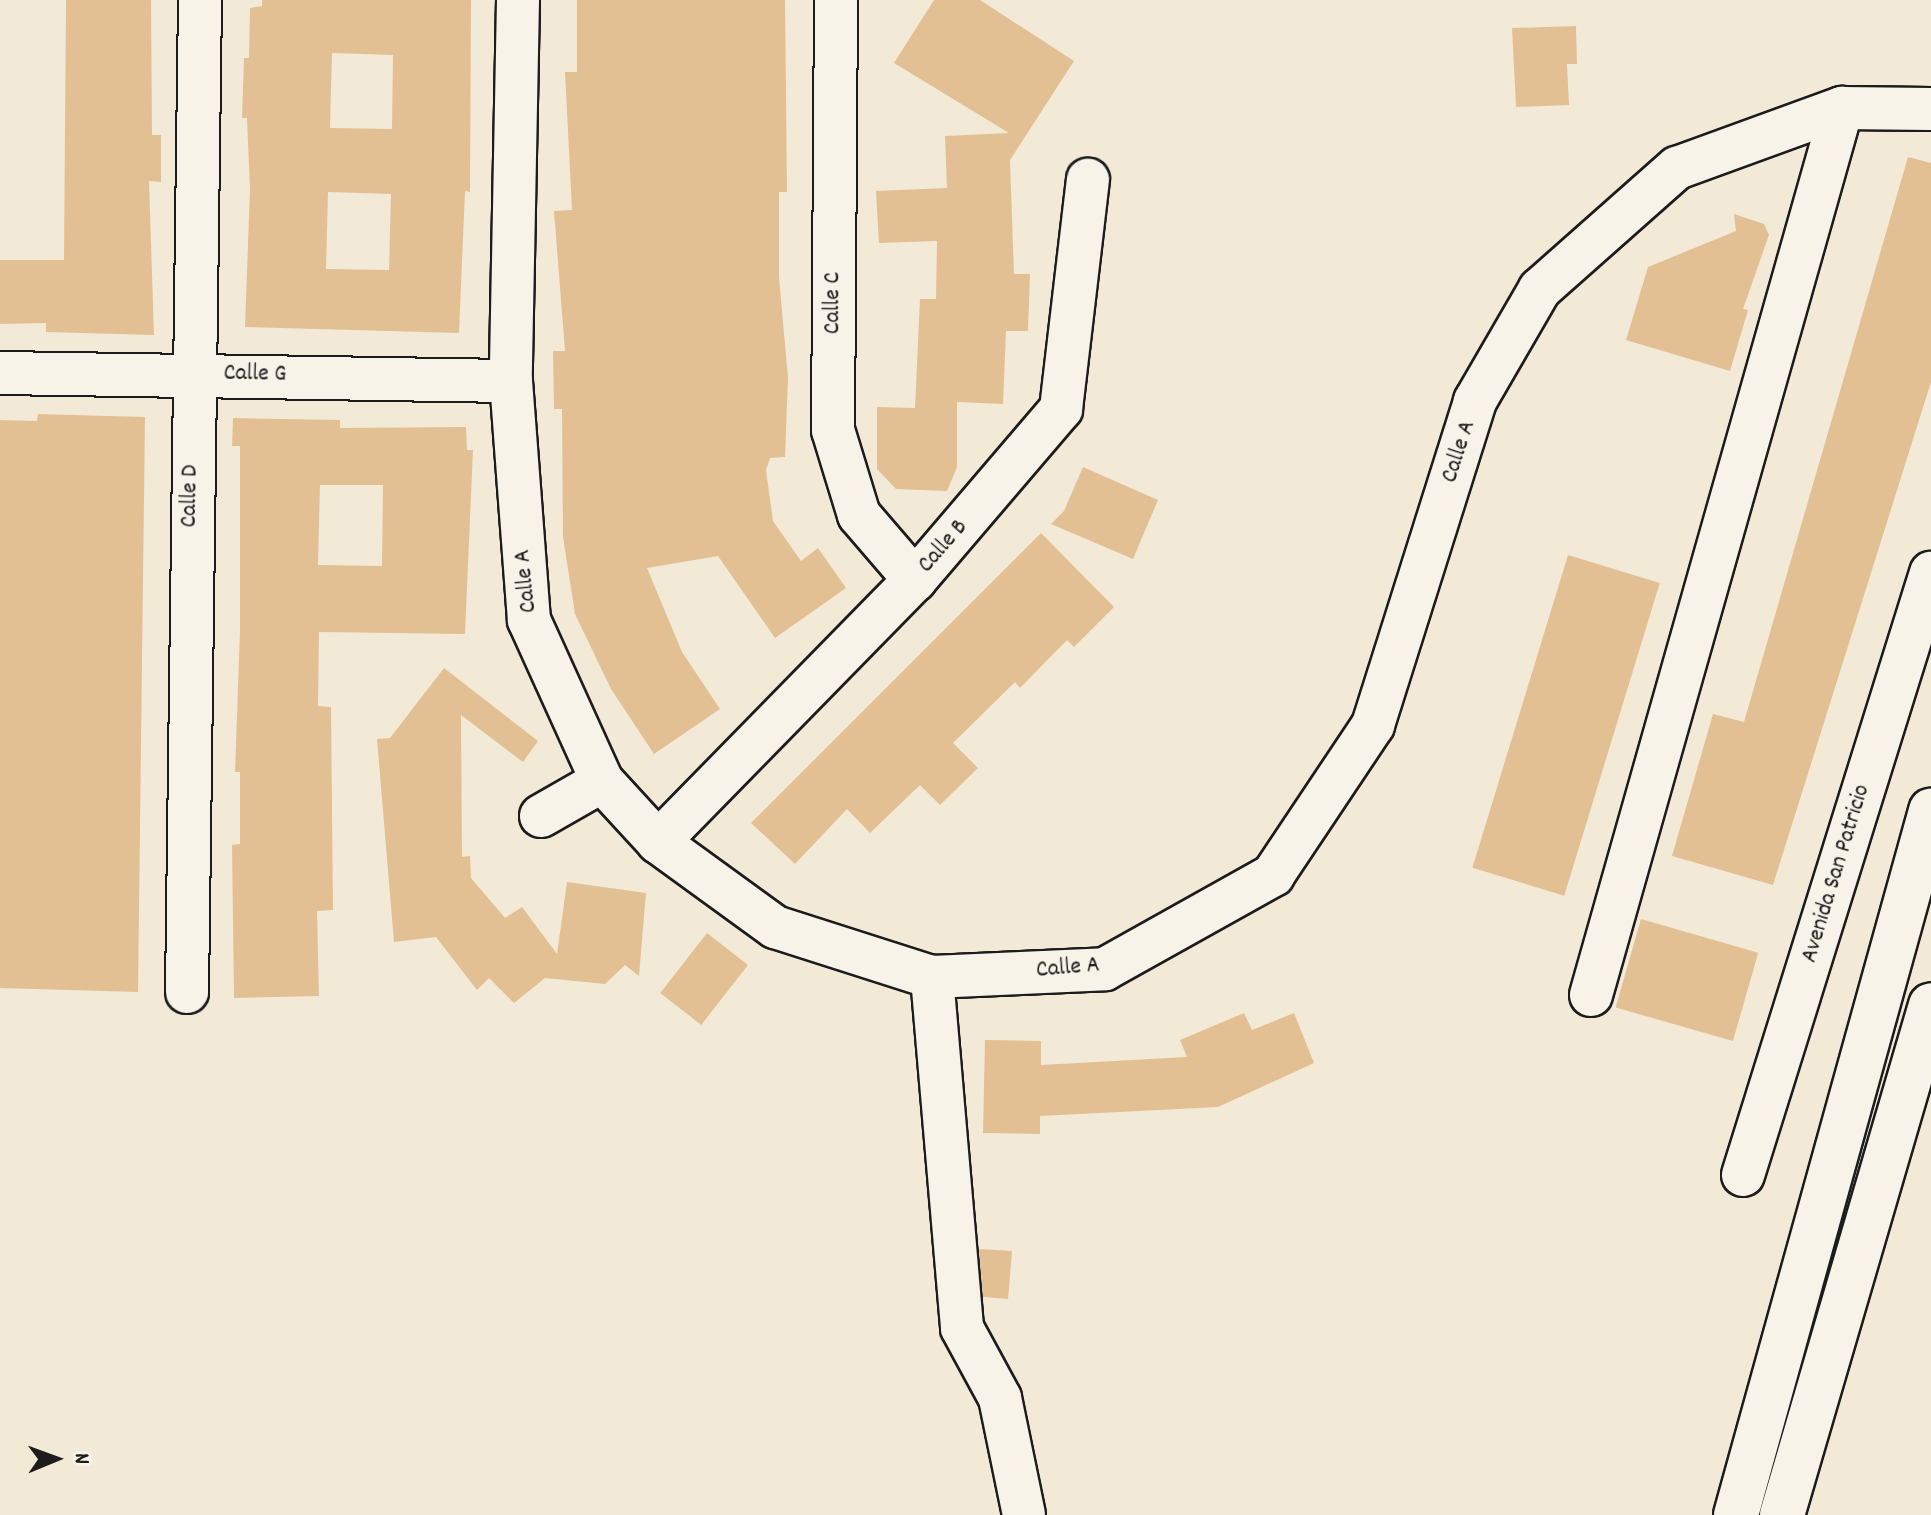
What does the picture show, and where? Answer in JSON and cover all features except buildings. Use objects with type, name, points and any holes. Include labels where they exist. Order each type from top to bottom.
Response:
[{"type":"main road","points":[[1736,1515],[1931,811]]},
{"type":"main road","points":[[1782,1515],[1931,1005]]},
{"type":"street","name":"Calle D","points":[[187,992],[192,373],[200,0]]},
{"type":"street","name":"Calle A","points":[[518,0],[511,381],[529,620],[602,781],[658,842],[775,927],[932,977],[1105,969],[1273,875],[1373,725],[1475,401],[1540,289],[1677,168],[1842,108],[1931,109]]},
{"type":"street","name":"Calle C","points":[[836,0],[833,430],[859,515],[915,580]]},
{"type":"street","points":[[1591,995],[1842,108]]},
{"type":"street","name":"Calle B","points":[[658,842],[915,580],[1061,409],[1088,180]]},
{"type":"street","name":"Calle G","points":[[0,373],[192,373],[511,381]]},
{"type":"street","name":"Avenida San Patricio","points":[[1743,1175],[1931,573]]},
{"type":"street","points":[[541,816],[602,781]]},
{"type":"street","points":[[932,977],[962,1328],[1000,1398],[1024,1515]]}]
